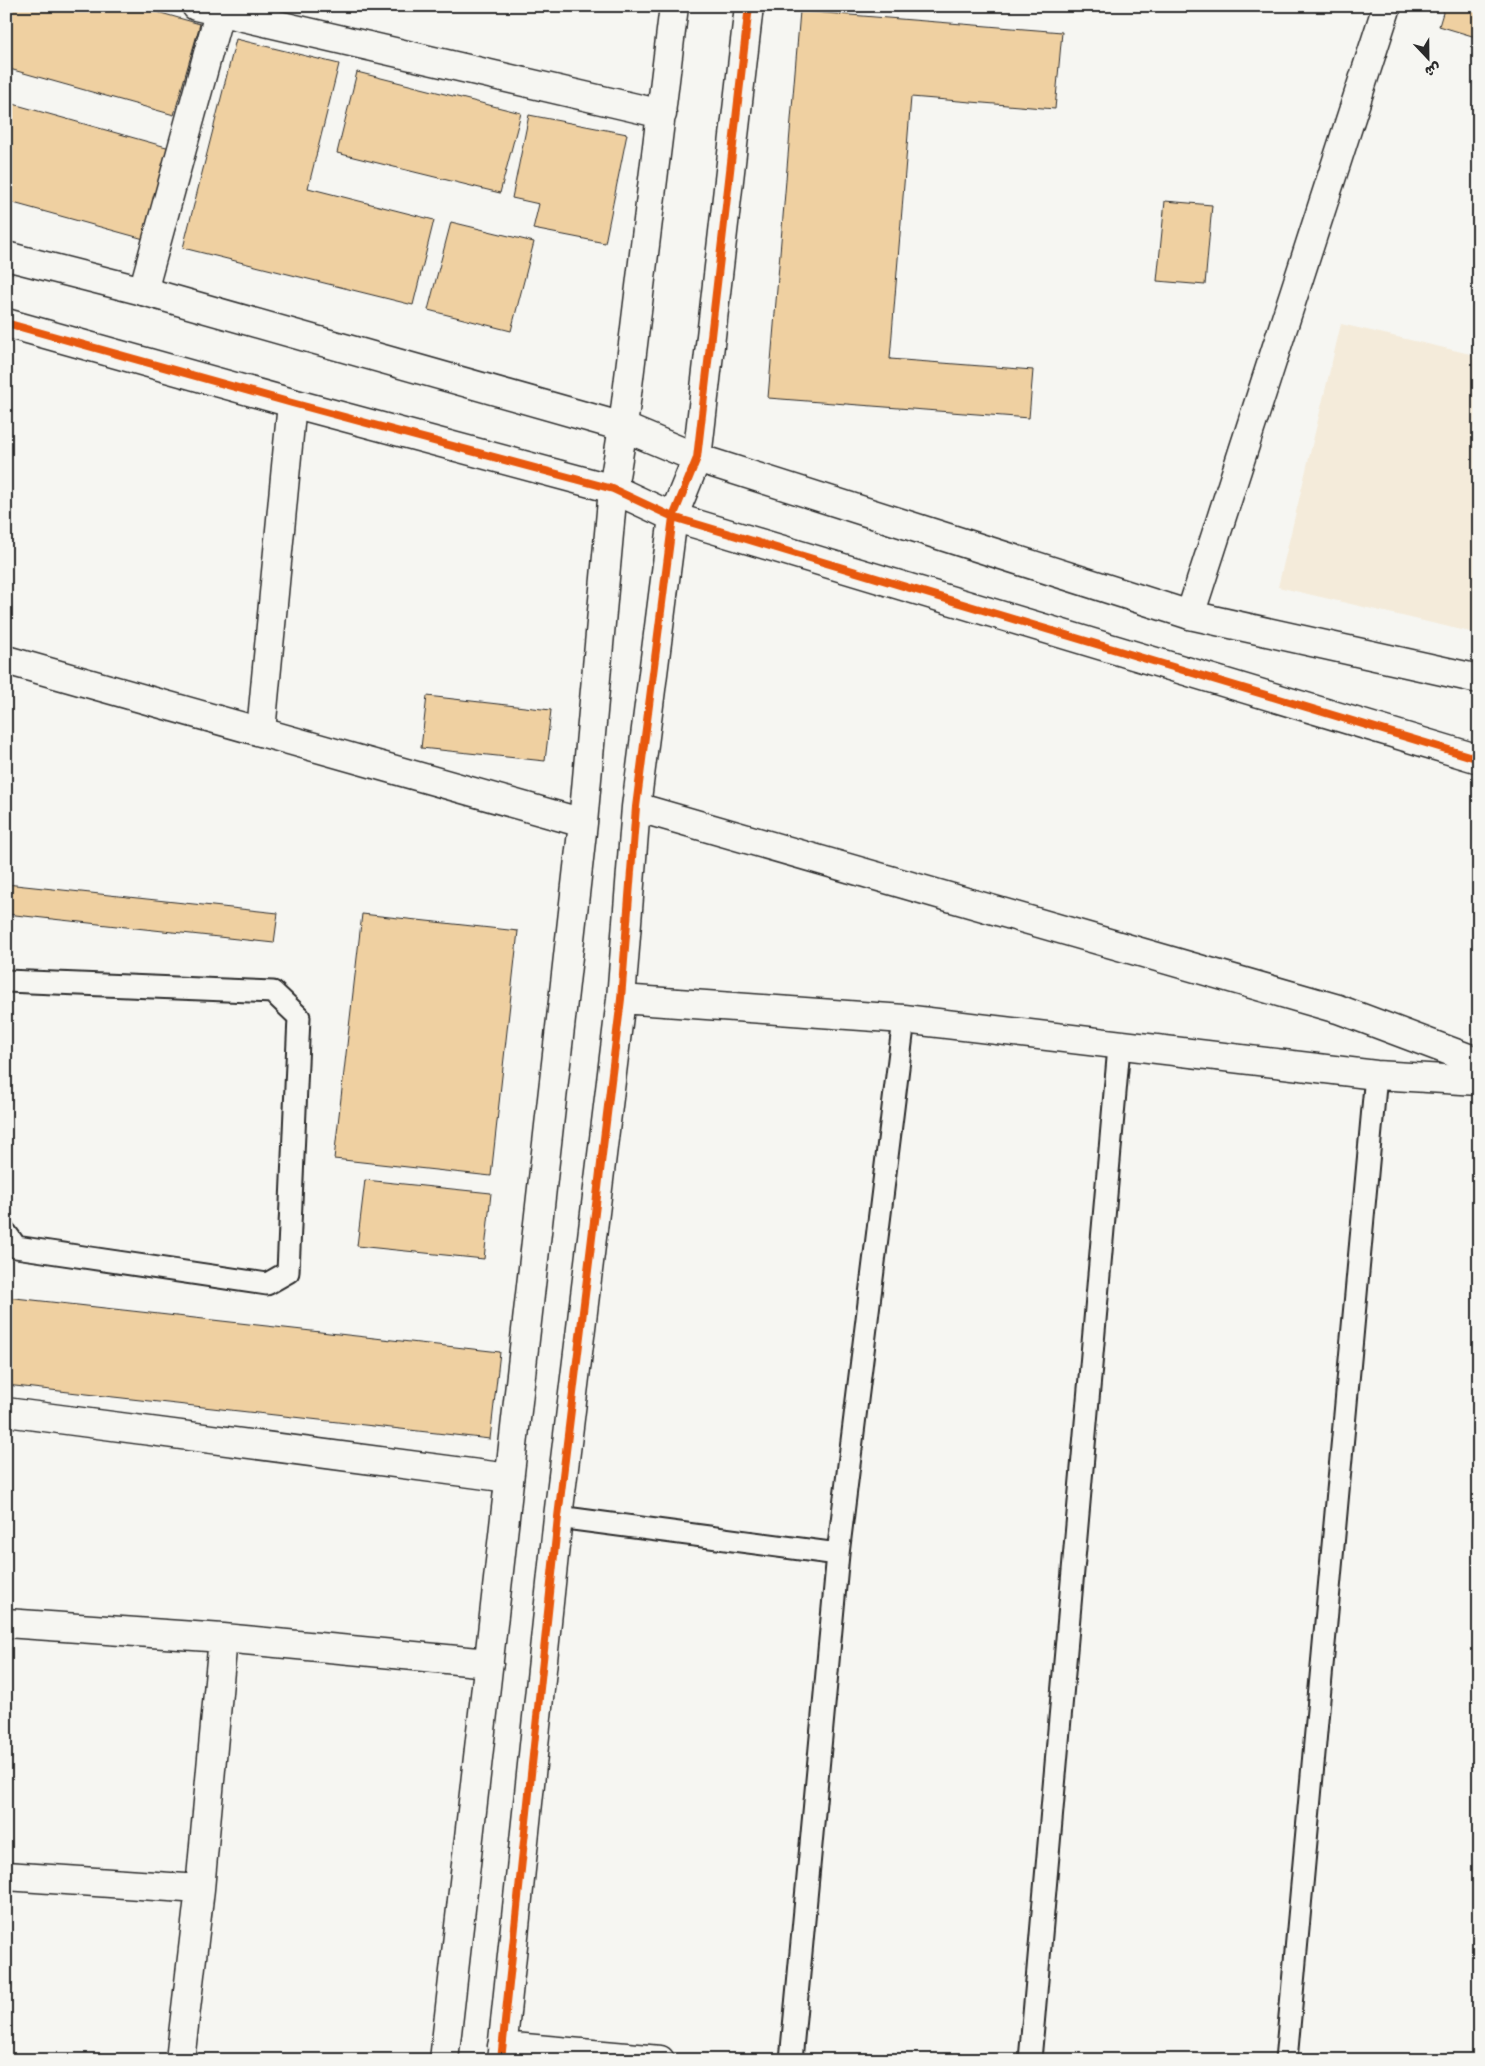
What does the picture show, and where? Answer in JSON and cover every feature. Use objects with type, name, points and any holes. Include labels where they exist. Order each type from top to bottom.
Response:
[{"type":"street","points":[[444,2060],[583,823],[613,489],[623,427],[674,6]]},
{"type":"street","points":[[660,2060],[502,2053],[558,1517],[621,999],[636,807],[673,517],[698,458],[749,6]]},
{"type":"street","points":[[1190,615],[1387,6]]},
{"type":"street","points":[[143,291],[212,8],[662,114]]},
{"type":"street","points":[[6,256],[143,291],[623,427],[698,458],[1190,615],[1479,679]]},
{"type":"street","points":[[6,323],[292,403],[613,489],[673,517],[1479,759]]},
{"type":"street","points":[[261,731],[292,403]]},
{"type":"street","points":[[6,660],[583,823]]},
{"type":"street","points":[[636,807],[1338,1009],[1479,1062]]},
{"type":"street","points":[[621,999],[904,1020],[1120,1047],[1376,1075],[1479,1082]]},
{"type":"street","points":[[6,1412],[509,1478]]},
{"type":"street","points":[[6,1623],[223,1638],[489,1663]]},
{"type":"street","points":[[180,2060],[200,1889],[223,1638]]},
{"type":"street","points":[[6,1876],[200,1889]]},
{"type":"lane","points":[[6,981],[272,992],[299,1017],[288,1272],[266,1284],[16,1247],[6,1233]]},
{"type":"lane","points":[[791,2060],[838,1554],[904,1020]]},
{"type":"lane","points":[[1030,2060],[1120,1047]]},
{"type":"lane","points":[[1286,2060],[1376,1075]]},
{"type":"lane","points":[[558,1517],[838,1554]]},
{"type":"shaded area","points":[[1341,324],[1479,356],[1479,634],[1278,587]]},
{"type":"building","points":[[6,6],[136,6],[200,24],[174,115],[6,68]]},
{"type":"building","points":[[1445,6],[1479,6],[1479,38],[1439,26]]},
{"type":"building","points":[[800,11],[1062,32],[1055,109],[911,97],[890,359],[1033,370],[1029,418],[768,398]]},
{"type":"building","points":[[236,39],[339,64],[308,188],[434,220],[413,305],[183,248]]},
{"type":"building","points":[[357,72],[521,113],[500,193],[337,153]]},
{"type":"building","points":[[6,102],[170,148],[144,239],[6,201]]},
{"type":"building","points":[[529,115],[627,134],[605,243],[533,229],[539,204],[512,198]]},
{"type":"building","points":[[1165,201],[1212,205],[1205,285],[1157,281]]},
{"type":"building","points":[[451,222],[534,242],[511,331],[428,310]]},
{"type":"building","points":[[427,696],[551,710],[545,761],[421,748]]},
{"type":"building","points":[[6,884],[278,913],[274,943],[6,914]]},
{"type":"building","points":[[362,914],[518,931],[491,1176],[334,1159]]},
{"type":"building","points":[[365,1180],[491,1193],[484,1259],[357,1246]]},
{"type":"building","points":[[6,1297],[500,1352],[490,1439],[6,1385]]},
{"type":"cycle path","points":[[501,2060],[558,1517],[621,999],[636,807],[673,517],[697,458],[749,6]]},
{"type":"cycle path","points":[[6,323],[292,403],[613,489],[673,517],[1479,759]]}]
